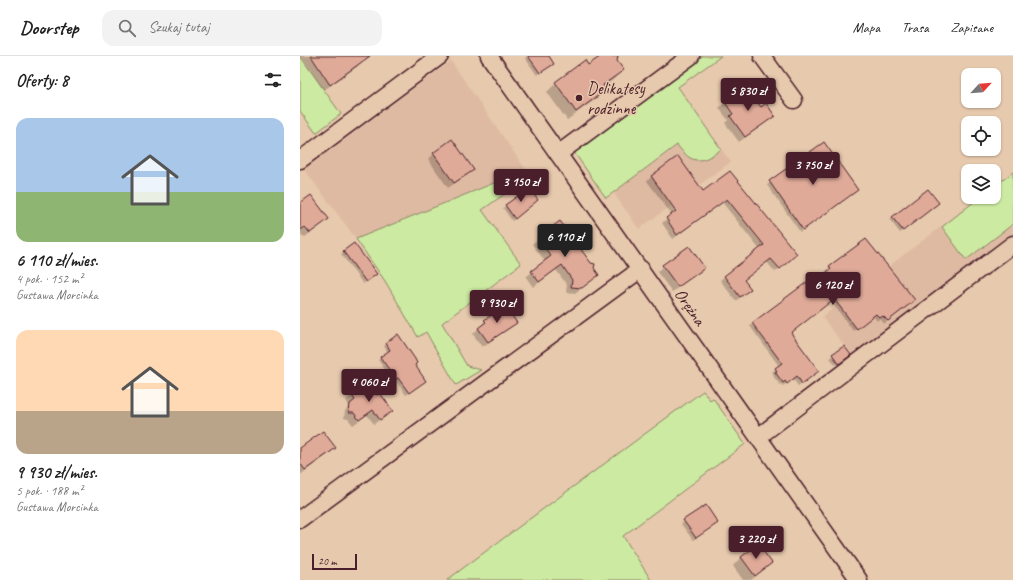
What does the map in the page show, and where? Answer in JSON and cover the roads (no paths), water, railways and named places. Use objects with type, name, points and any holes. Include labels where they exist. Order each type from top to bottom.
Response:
[{"type":"street","points":[[300,160],[440,56]]},
{"type":"street","name":"Orężna","points":[[489,56],[641,269],[859,580]]},
{"type":"street","points":[[558,154],[691,56]]},
{"type":"street","points":[[762,56],[794,100]]},
{"type":"street","points":[[758,437],[1013,244]]},
{"type":"street","points":[[300,519],[641,269]]},
{"type":"place","name":"Delikatesy rodzinne","points":[[579,98]]}]
